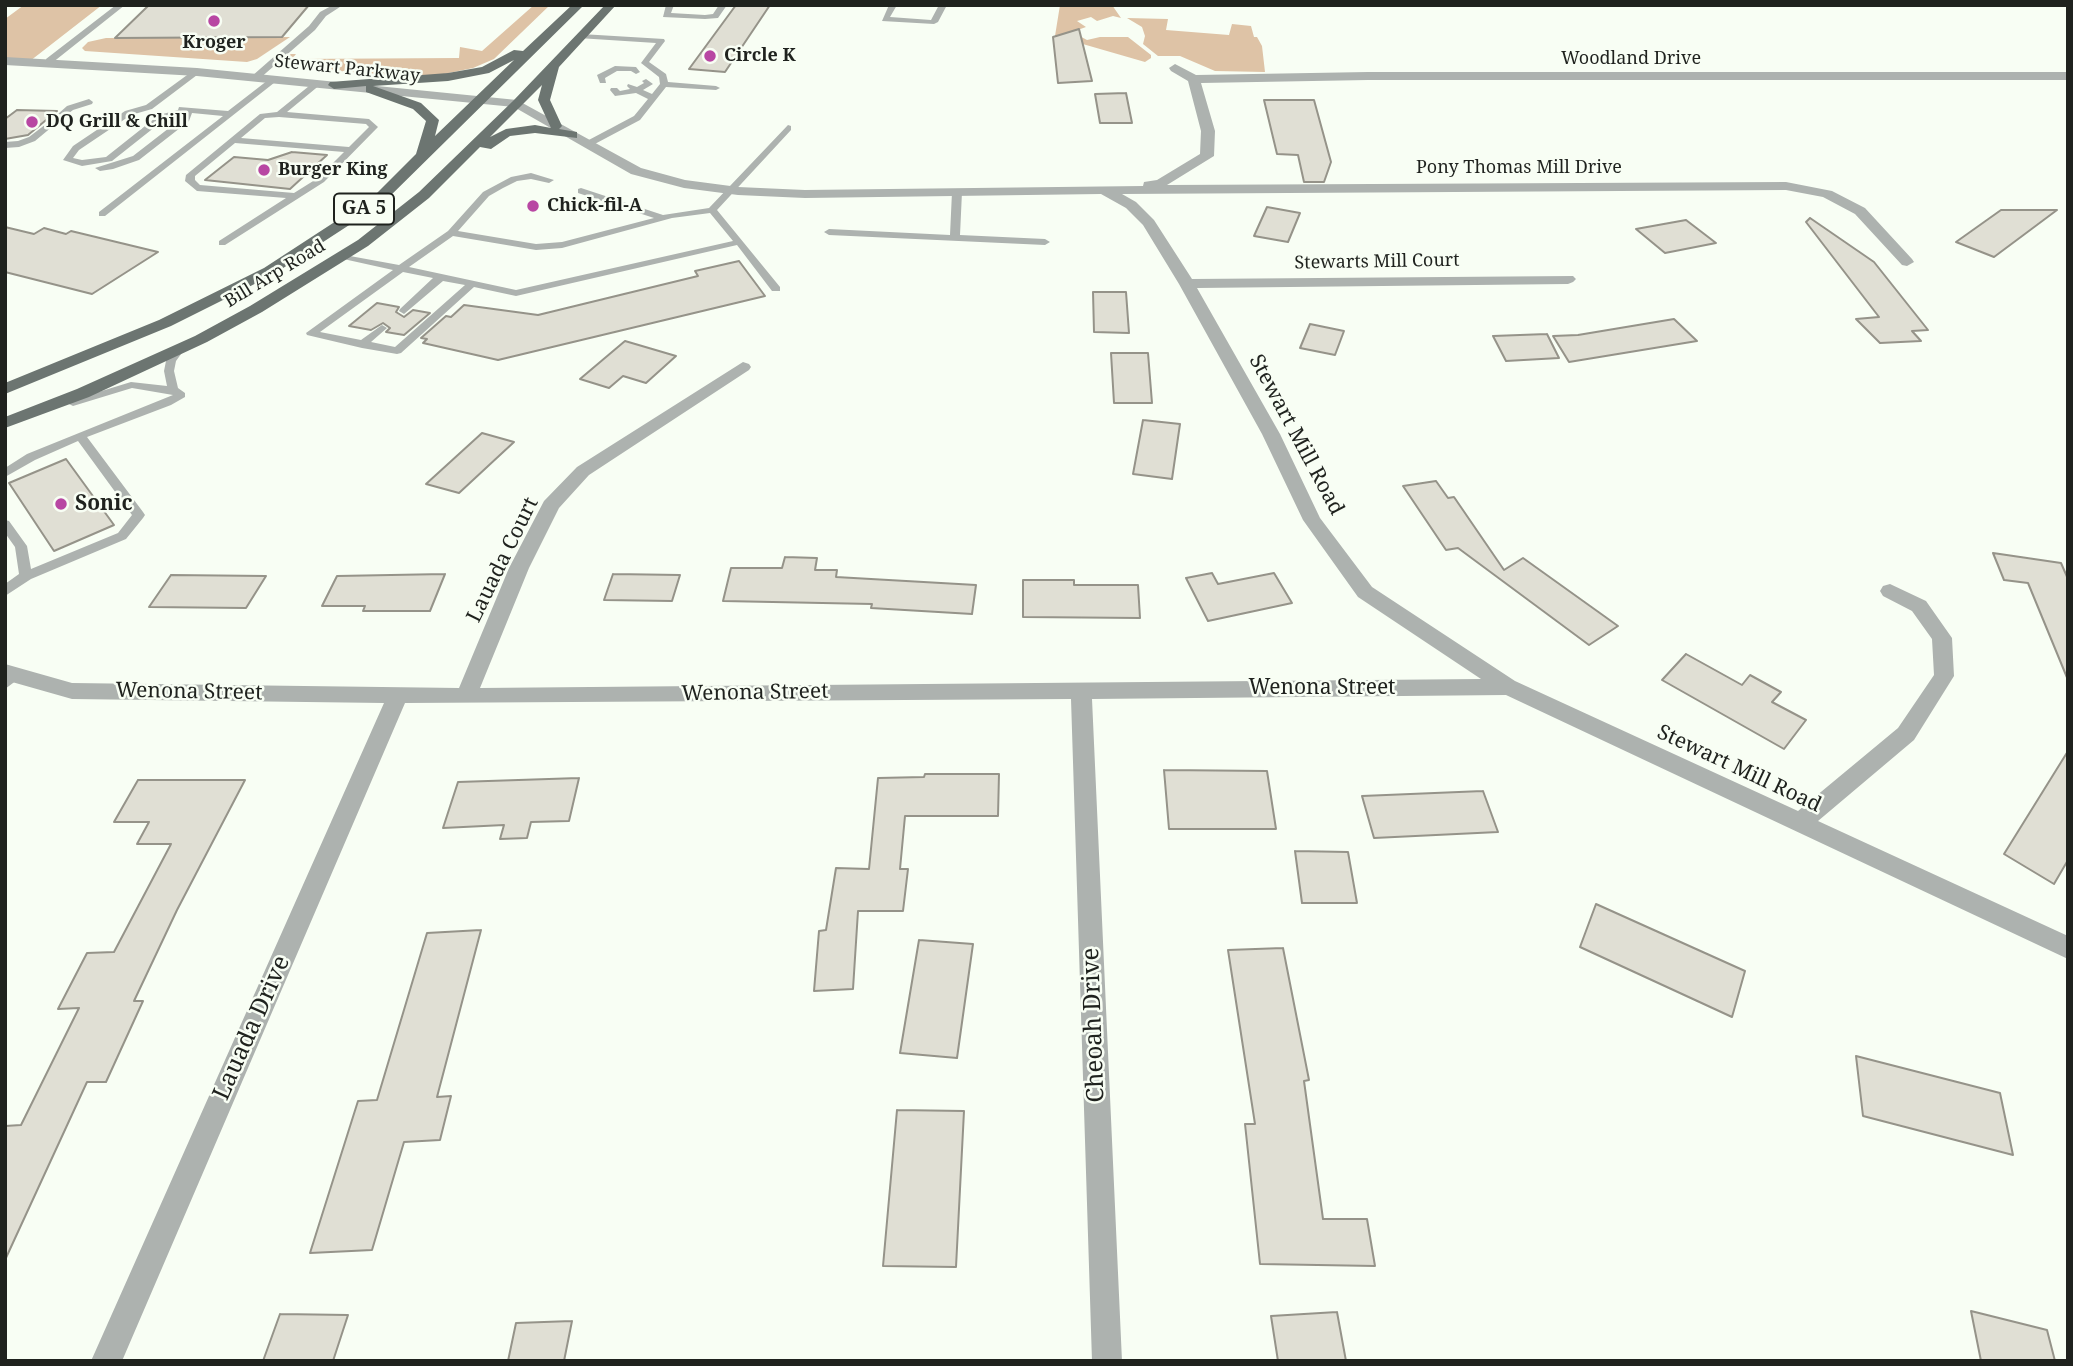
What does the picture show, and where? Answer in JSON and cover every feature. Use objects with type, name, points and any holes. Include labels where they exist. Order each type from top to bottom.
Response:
[{"type":"main road","name":"Bill Arp Road","points":[[5,389],[165,323],[269,271],[378,200],[478,100],[579,5]]},
{"type":"main road","name":"Bill Arp Road","points":[[5,425],[178,350],[256,309],[342,256],[424,195],[517,104],[611,5]]},
{"type":"main road","points":[[334,85],[448,77],[485,70],[541,41]]},
{"type":"main road","points":[[554,63],[544,100],[564,130]]},
{"type":"main road","points":[[370,89],[417,106],[433,120],[423,155]]},
{"type":"main road","points":[[424,195],[506,133],[534,128],[564,130]]},
{"type":"street","name":"Stewart Parkway","points":[[5,61],[49,61],[197,72],[517,104]]},
{"type":"street","points":[[517,104],[636,171],[684,184],[732,191],[805,194],[1104,190],[1161,183],[1207,156],[1208,131],[1194,79],[1175,68]]},
{"type":"street","name":"Woodland Drive","points":[[1194,79],[1368,76],[2068,76]]},
{"type":"street","name":"Pony Thomas Mill Drive","points":[[1104,190],[1786,186],[1827,194],[1860,211],[1907,262]]},
{"type":"street","name":"Stewart Mill Road","points":[[1104,190],[1131,205],[1149,223],[1187,284],[1271,434],[1312,520],[1365,592],[1508,687],[2068,948]]},
{"type":"street","name":"Stewarts Mill Court","points":[[1187,284],[1567,279]]},
{"type":"street","name":"Lauada Court","points":[[466,696],[519,568],[551,505],[583,471],[743,367]]},
{"type":"street","points":[[1801,822],[1906,734],[1944,676],[1942,638],[1919,606],[1890,591]]},
{"type":"street","name":"Wenona Street","points":[[8,678],[72,691],[466,696],[1508,687]]},
{"type":"street","name":"Cheoah Drive","points":[[1081,690],[1107,1361]]},
{"type":"street","name":"Lauada Drive","points":[[106,1361],[397,695]]},
{"type":"lane","points":[[49,61],[121,5]]},
{"type":"lane","points":[[255,78],[312,28],[323,14],[339,5]]},
{"type":"lane","points":[[670,5],[665,11],[666,15],[705,17],[715,16],[723,5]]},
{"type":"lane","points":[[893,5],[886,19],[934,22],[943,5]]},
{"type":"lane","points":[[581,36],[661,41],[645,63],[600,77],[603,81]]},
{"type":"lane","points":[[589,144],[637,118],[664,84],[663,76],[645,63]]},
{"type":"lane","points":[[617,72],[634,69],[636,72]]},
{"type":"lane","points":[[149,107],[197,72]]},
{"type":"lane","points":[[102,214],[275,79]]},
{"type":"lane","points":[[614,90],[618,94],[649,84],[646,81]]},
{"type":"lane","points":[[279,114],[317,83]]},
{"type":"lane","points":[[664,84],[716,88]]},
{"type":"lane","points":[[634,88],[653,98]]},
{"type":"lane","points":[[62,114],[89,102]]},
{"type":"lane","points":[[188,109],[162,117],[109,159],[82,163],[67,160],[76,148],[128,113],[149,107],[188,109],[231,114]]},
{"type":"lane","points":[[82,163],[82,169],[110,167],[136,158],[186,120],[188,109]]},
{"type":"lane","points":[[222,243],[321,180],[374,127],[369,122],[279,114],[263,116],[191,175],[190,181],[197,188],[295,196]]},
{"type":"lane","points":[[5,145],[32,139],[50,124]]},
{"type":"lane","points":[[451,233],[537,247],[549,246],[664,218],[712,211],[788,128]]},
{"type":"lane","points":[[233,140],[351,150]]},
{"type":"lane","points":[[472,284],[397,351],[311,333],[451,233],[486,194],[500,186],[531,176],[549,180]]},
{"type":"lane","points":[[581,191],[664,218]]},
{"type":"lane","points":[[955,238],[957,192]]},
{"type":"lane","points":[[712,211],[776,289]]},
{"type":"lane","points":[[829,232],[1045,242]]},
{"type":"lane","points":[[342,256],[516,293],[740,242]]},
{"type":"lane","points":[[404,311],[441,277]]},
{"type":"lane","points":[[362,345],[382,328]]},
{"type":"lane","points":[[173,390],[169,371],[171,361],[178,350]]},
{"type":"lane","points":[[5,425],[131,385],[173,390],[181,395],[31,457],[5,473]]},
{"type":"lane","points":[[5,590],[26,576],[122,536],[139,514],[80,436]]},
{"type":"lane","points":[[5,524],[21,547],[26,576]]},
{"type":"shaded area","points":[[24,5],[102,5],[30,61],[5,61],[5,19]]},
{"type":"shaded area","points":[[534,5],[550,5],[494,59],[473,68],[434,76],[413,77],[290,67],[283,63],[289,54],[296,54],[292,59],[459,58],[460,47],[482,51]]},
{"type":"shaded area","points":[[1060,5],[1112,5],[1121,18],[1113,16],[1097,21],[1091,17],[1077,21],[1086,27],[1072,32],[1087,40],[1128,37],[1151,55],[1151,58],[1145,62],[1055,36]]},
{"type":"shaded area","points":[[1127,18],[1168,19],[1166,30],[1229,35],[1232,24],[1251,26],[1254,37],[1257,37],[1262,46],[1265,72],[1215,71],[1180,56],[1158,56],[1143,44],[1145,36],[1142,27]]},
{"type":"shaded area","points":[[290,37],[257,59],[247,62],[85,51],[82,48],[88,42],[106,38]]},
{"type":"building","name":"Kroger","points":[[149,5],[309,5],[282,37],[115,38]]},
{"type":"building","points":[[736,5],[770,5],[725,72],[689,69]]},
{"type":"building","points":[[1079,29],[1092,81],[1058,83],[1053,37]]},
{"type":"building","points":[[1126,93],[1132,123],[1100,123],[1095,94]]},
{"type":"building","points":[[1264,100],[1314,100],[1331,162],[1324,182],[1304,182],[1298,155],[1277,154]]},
{"type":"building","name":"DQ Grill & Chill","points":[[17,110],[57,111],[28,135],[5,139],[5,119]]},
{"type":"building","name":"Burger King","points":[[292,152],[327,155],[290,189],[205,180],[234,157],[268,160]]},
{"type":"building","points":[[1267,207],[1300,213],[1288,242],[1254,236]]},
{"type":"building","points":[[2001,210],[2057,210],[1994,257],[1956,242]]},
{"type":"building","points":[[1810,218],[1874,262],[1928,330],[1912,331],[1921,341],[1880,343],[1856,319],[1879,317],[1806,222]]},
{"type":"building","points":[[1686,220],[1716,243],[1665,253],[1636,229]]},
{"type":"building","points":[[5,227],[34,234],[44,228],[66,234],[71,231],[158,252],[92,294],[5,272]]},
{"type":"building","points":[[739,261],[765,296],[498,360],[423,343],[427,339],[421,338],[446,316],[451,317],[464,305],[538,315],[698,276],[695,271]]},
{"type":"building","points":[[1093,292],[1126,292],[1129,333],[1094,332]]},
{"type":"building","points":[[377,303],[399,307],[396,312],[404,317],[413,310],[430,313],[404,335],[386,332],[390,328],[383,323],[371,330],[349,326]]},
{"type":"building","points":[[1674,319],[1697,341],[1569,362],[1553,336],[1578,335]]},
{"type":"building","points":[[1310,324],[1344,331],[1335,355],[1300,348]]},
{"type":"building","points":[[1547,334],[1559,358],[1506,361],[1493,336]]},
{"type":"building","points":[[625,341],[676,356],[646,383],[623,376],[609,388],[580,379]]},
{"type":"building","points":[[1111,353],[1148,353],[1152,403],[1114,403]]},
{"type":"building","points":[[1143,420],[1180,424],[1172,479],[1133,474]]},
{"type":"building","points":[[482,433],[514,442],[459,493],[426,484]]},
{"type":"building","name":"Sonic","points":[[66,459],[114,525],[54,551],[9,483]]},
{"type":"building","points":[[1436,481],[1448,498],[1454,497],[1504,570],[1523,558],[1618,626],[1589,645],[1458,548],[1446,550],[1403,486]]},
{"type":"building","points":[[1993,553],[2061,563],[2068,579],[2068,680],[2028,583],[2004,580]]},
{"type":"building","points":[[785,557],[817,558],[815,570],[837,570],[836,577],[976,585],[972,614],[871,608],[872,604],[723,601],[731,568],[782,568]]},
{"type":"building","points":[[1212,573],[1218,584],[1274,573],[1292,603],[1208,621],[1186,578]]},
{"type":"building","points":[[445,574],[430,611],[363,611],[365,606],[322,606],[337,576]]},
{"type":"building","points":[[613,574],[680,575],[672,601],[604,600]]},
{"type":"building","points":[[171,575],[266,576],[246,608],[149,607]]},
{"type":"building","points":[[1023,580],[1074,580],[1074,585],[1138,585],[1140,618],[1023,617]]},
{"type":"building","points":[[1686,654],[1742,685],[1750,675],[1781,692],[1772,702],[1806,720],[1784,749],[1662,680]]},
{"type":"building","points":[[2068,751],[2068,860],[2054,884],[2004,854]]},
{"type":"building","points":[[1164,770],[1267,771],[1276,829],[1169,829]]},
{"type":"building","points":[[925,774],[999,774],[998,816],[905,816],[900,869],[908,869],[903,911],[858,911],[853,989],[814,991],[819,931],[826,930],[836,868],[869,869],[878,778],[924,777]]},
{"type":"building","points":[[579,778],[569,821],[531,822],[527,838],[500,839],[504,825],[443,828],[458,782]]},
{"type":"building","points":[[138,780],[245,780],[177,910],[134,1001],[143,1001],[106,1082],[87,1082],[5,1260],[5,1126],[21,1125],[79,1008],[58,1009],[87,953],[114,952],[171,844],[137,844],[149,822],[114,822]]},
{"type":"building","points":[[1483,791],[1498,832],[1374,838],[1362,796]]},
{"type":"building","points":[[1295,851],[1348,852],[1357,903],[1302,903]]},
{"type":"building","points":[[1596,904],[1745,971],[1732,1017],[1580,947]]},
{"type":"building","points":[[481,930],[437,1097],[451,1096],[440,1140],[404,1142],[372,1250],[310,1253],[358,1101],[377,1100],[427,933]]},
{"type":"building","points":[[919,940],[973,944],[957,1058],[900,1053]]},
{"type":"building","points":[[1283,948],[1309,1080],[1304,1081],[1323,1219],[1367,1219],[1375,1266],[1260,1264],[1245,1124],[1255,1124],[1228,950]]},
{"type":"building","points":[[1856,1056],[2000,1093],[2013,1155],[1863,1116]]},
{"type":"building","points":[[897,1110],[964,1111],[956,1267],[883,1266]]},
{"type":"building","points":[[1971,1311],[2047,1330],[2055,1361],[1981,1361]]},
{"type":"building","points":[[1337,1312],[1346,1361],[1278,1361],[1271,1316]]},
{"type":"building","points":[[280,1314],[348,1315],[333,1361],[263,1361]]},
{"type":"building","points":[[572,1321],[564,1361],[508,1361],[516,1323]]},
{"type":"place","name":"Kroger","points":[[214,21]]},
{"type":"place","name":"Circle K","points":[[710,56]]},
{"type":"place","name":"DQ Grill & Chill","points":[[32,122]]},
{"type":"place","name":"Burger King","points":[[264,170]]},
{"type":"place","name":"Chick-fil-A","points":[[533,206]]},
{"type":"place","name":"Sonic","points":[[61,504]]}]
